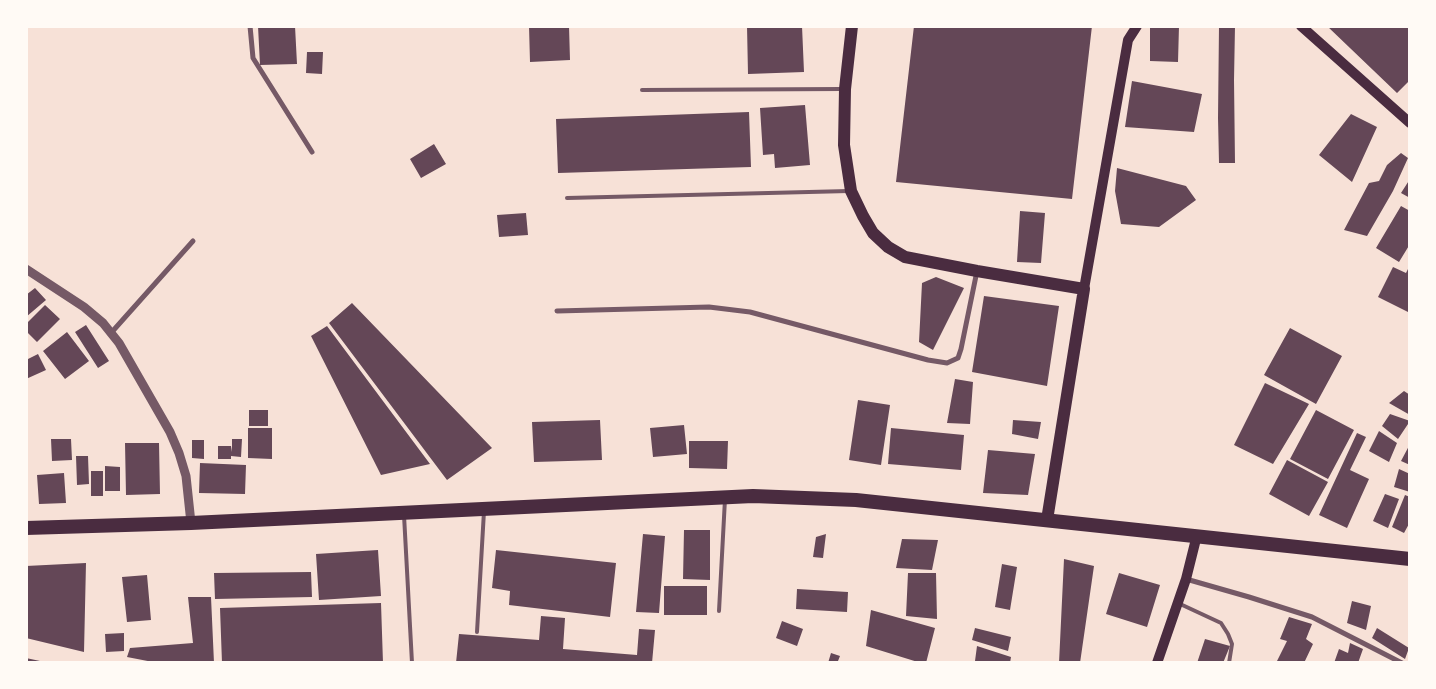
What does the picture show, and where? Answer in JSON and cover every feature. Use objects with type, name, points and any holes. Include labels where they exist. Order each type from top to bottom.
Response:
[{"type":"highway","points":[[26,528],[753,496],[856,500],[1410,559]]},
{"type":"main road","points":[[852,26],[845,89],[844,145],[851,191],[874,233],[888,247],[905,257],[977,272],[1084,289]]},
{"type":"main road","points":[[1048,520],[1084,289],[1128,40],[1137,26]]},
{"type":"main road","points":[[1301,26],[1410,123]]},
{"type":"main road","points":[[1157,663],[1186,579],[1197,535]]},
{"type":"street","points":[[250,26],[252,53],[255,62],[312,152]]},
{"type":"street","points":[[111,333],[193,241]]},
{"type":"street","points":[[26,268],[84,306],[111,333],[144,385],[170,432],[179,453],[186,476],[191,522]]},
{"type":"street","points":[[557,311],[709,307],[750,312],[928,360],[947,363],[958,358],[961,349],[977,272]]},
{"type":"street","points":[[1186,579],[1312,618],[1402,663]]},
{"type":"lane","points":[[642,90],[845,89]]},
{"type":"lane","points":[[568,198],[851,191]]},
{"type":"lane","points":[[719,611],[725,497]]},
{"type":"lane","points":[[477,632],[484,509]]},
{"type":"lane","points":[[404,512],[412,663]]},
{"type":"lane","points":[[1178,602],[1221,623],[1232,644],[1229,663]]},
{"type":"building","points":[[258,26],[295,26],[297,64],[260,65]]},
{"type":"building","points":[[529,26],[569,26],[570,60],[530,62]]},
{"type":"building","points":[[747,26],[802,26],[804,72],[748,74]]},
{"type":"building","points":[[914,26],[1092,26],[1072,199],[896,182]]},
{"type":"building","points":[[1150,26],[1179,26],[1178,62],[1150,61]]},
{"type":"building","points":[[1219,26],[1235,26],[1235,163],[1219,163]]},
{"type":"building","points":[[1327,26],[1410,26],[1410,80],[1397,93]]},
{"type":"building","points":[[307,52],[323,52],[322,74],[306,73]]},
{"type":"building","points":[[1132,81],[1202,94],[1194,132],[1125,127]]},
{"type":"building","points":[[805,105],[810,165],[775,168],[774,154],[763,155],[760,108]]},
{"type":"building","points":[[749,112],[751,167],[558,173],[556,119]]},
{"type":"building","points":[[1351,114],[1377,127],[1352,182],[1319,155]]},
{"type":"building","points":[[434,144],[446,164],[421,178],[410,159]]},
{"type":"building","points":[[1401,153],[1408,158],[1393,191],[1367,236],[1344,230],[1369,183],[1379,181],[1387,165]]},
{"type":"building","points":[[1117,168],[1186,186],[1196,200],[1159,227],[1121,224],[1115,191]]},
{"type":"building","points":[[1410,179],[1410,198],[1401,193]]},
{"type":"building","points":[[1401,206],[1410,211],[1410,244],[1399,262],[1376,248]]},
{"type":"building","points":[[1020,211],[1045,213],[1041,263],[1017,262]]},
{"type":"building","points":[[526,213],[528,235],[499,237],[497,215]]},
{"type":"building","points":[[1410,265],[1410,313],[1378,297],[1393,267],[1406,273]]},
{"type":"building","points":[[936,277],[964,288],[933,350],[919,342],[922,283]]},
{"type":"building","points":[[35,288],[46,300],[26,317],[26,295]]},
{"type":"building","points":[[984,296],[1059,306],[1047,386],[972,372]]},
{"type":"building","points":[[352,303],[492,448],[447,480],[329,323]]},
{"type":"building","points":[[45,305],[60,319],[37,342],[26,331],[26,324]]},
{"type":"building","points":[[86,325],[109,361],[98,368],[75,332]]},
{"type":"building","points":[[327,326],[430,464],[381,475],[311,336]]},
{"type":"building","points":[[1290,328],[1342,356],[1316,404],[1264,375]]},
{"type":"building","points":[[67,332],[89,361],[65,379],[43,351]]},
{"type":"building","points":[[38,354],[46,370],[26,379],[26,360]]},
{"type":"building","points":[[955,379],[973,382],[970,424],[947,423]]},
{"type":"building","points":[[1265,383],[1309,404],[1273,464],[1234,445]]},
{"type":"building","points":[[1404,391],[1410,395],[1410,415],[1389,403]]},
{"type":"building","points":[[858,400],[890,405],[881,465],[849,460]]},
{"type":"building","points":[[249,410],[268,410],[268,426],[249,426]]},
{"type":"building","points":[[1316,410],[1354,430],[1328,479],[1290,459]]},
{"type":"building","points":[[1390,414],[1410,421],[1398,439],[1382,426]]},
{"type":"building","points":[[600,420],[602,460],[534,462],[532,422]]},
{"type":"building","points":[[1013,420],[1041,422],[1038,439],[1012,434]]},
{"type":"building","points":[[684,425],[687,454],[653,457],[650,428]]},
{"type":"building","points":[[248,428],[272,428],[272,459],[248,458]]},
{"type":"building","points":[[891,428],[964,435],[961,470],[888,464]]},
{"type":"building","points":[[1379,431],[1397,443],[1389,462],[1369,451]]},
{"type":"building","points":[[1357,433],[1366,437],[1350,470],[1369,479],[1347,528],[1319,515]]},
{"type":"building","points":[[51,439],[71,439],[72,460],[52,461]]},
{"type":"building","points":[[232,439],[242,439],[241,457],[231,456],[231,459],[218,459],[218,446],[231,446],[232,452]]},
{"type":"building","points":[[192,440],[204,440],[204,459],[192,458]]},
{"type":"building","points":[[689,441],[728,441],[727,469],[689,468]]},
{"type":"building","points":[[125,443],[159,443],[160,494],[126,495]]},
{"type":"building","points":[[1410,444],[1410,465],[1401,461]]},
{"type":"building","points":[[988,450],[1035,454],[1028,495],[983,493]]},
{"type":"building","points":[[76,456],[88,456],[89,484],[77,485]]},
{"type":"building","points":[[1287,460],[1328,482],[1309,516],[1269,494]]},
{"type":"building","points":[[200,463],[246,465],[245,494],[199,493]]},
{"type":"building","points":[[105,466],[120,467],[120,491],[105,491]]},
{"type":"building","points":[[1399,469],[1410,474],[1410,492],[1394,487]]},
{"type":"building","points":[[91,471],[103,471],[103,496],[91,496]]},
{"type":"building","points":[[64,473],[66,503],[39,504],[37,475]]},
{"type":"building","points":[[1385,494],[1399,499],[1388,528],[1373,521]]},
{"type":"building","points":[[1405,495],[1410,497],[1410,522],[1404,533],[1392,527]]},
{"type":"building","points":[[684,530],[710,530],[710,580],[683,579]]},
{"type":"building","points":[[643,534],[665,536],[659,613],[636,612]]},
{"type":"building","points":[[826,534],[823,558],[813,557],[816,537]]},
{"type":"building","points":[[902,539],[938,540],[932,570],[896,568]]},
{"type":"building","points":[[378,550],[381,596],[319,600],[316,554]]},
{"type":"building","points":[[496,550],[616,563],[610,617],[509,605],[510,591],[492,588]]},
{"type":"building","points":[[1064,559],[1094,566],[1080,663],[1059,663]]},
{"type":"building","points":[[86,563],[84,652],[26,638],[26,566]]},
{"type":"building","points":[[1002,564],[1017,567],[1010,610],[995,607]]},
{"type":"building","points":[[311,572],[312,597],[215,599],[214,573]]},
{"type":"building","points":[[908,573],[936,573],[937,619],[906,616]]},
{"type":"building","points":[[1119,573],[1160,585],[1147,627],[1106,614]]},
{"type":"building","points":[[147,575],[151,620],[127,622],[122,577]]},
{"type":"building","points":[[664,586],[707,586],[707,615],[664,615]]},
{"type":"building","points":[[797,589],[848,592],[847,612],[796,609]]},
{"type":"building","points":[[188,597],[211,597],[214,663],[158,663],[127,657],[130,648],[193,643]]},
{"type":"building","points":[[1352,601],[1371,606],[1366,630],[1347,623]]},
{"type":"building","points":[[381,603],[383,663],[222,663],[220,608]]},
{"type":"building","points":[[871,610],[935,628],[926,663],[866,646]]},
{"type":"building","points":[[541,616],[565,618],[563,649],[637,655],[639,629],[655,630],[652,663],[456,663],[459,634],[539,640]]},
{"type":"building","points":[[1289,617],[1312,624],[1306,639],[1313,644],[1304,663],[1276,663],[1287,641],[1280,639]]},
{"type":"building","points":[[782,621],[803,629],[797,646],[776,638]]},
{"type":"building","points":[[975,628],[1011,637],[1008,651],[972,640]]},
{"type":"building","points":[[1377,628],[1409,648],[1405,659],[1372,638]]},
{"type":"building","points":[[124,633],[124,651],[106,652],[105,634]]},
{"type":"building","points":[[1205,639],[1230,646],[1223,663],[1197,663]]},
{"type":"building","points":[[1350,643],[1363,649],[1358,663],[1334,663],[1339,649],[1348,653]]},
{"type":"building","points":[[977,646],[1011,657],[1010,663],[982,663],[975,661]]},
{"type":"building","points":[[831,653],[840,656],[838,661],[844,663],[828,663]]},
{"type":"building","points":[[26,658],[40,661],[40,663],[26,663]]}]
